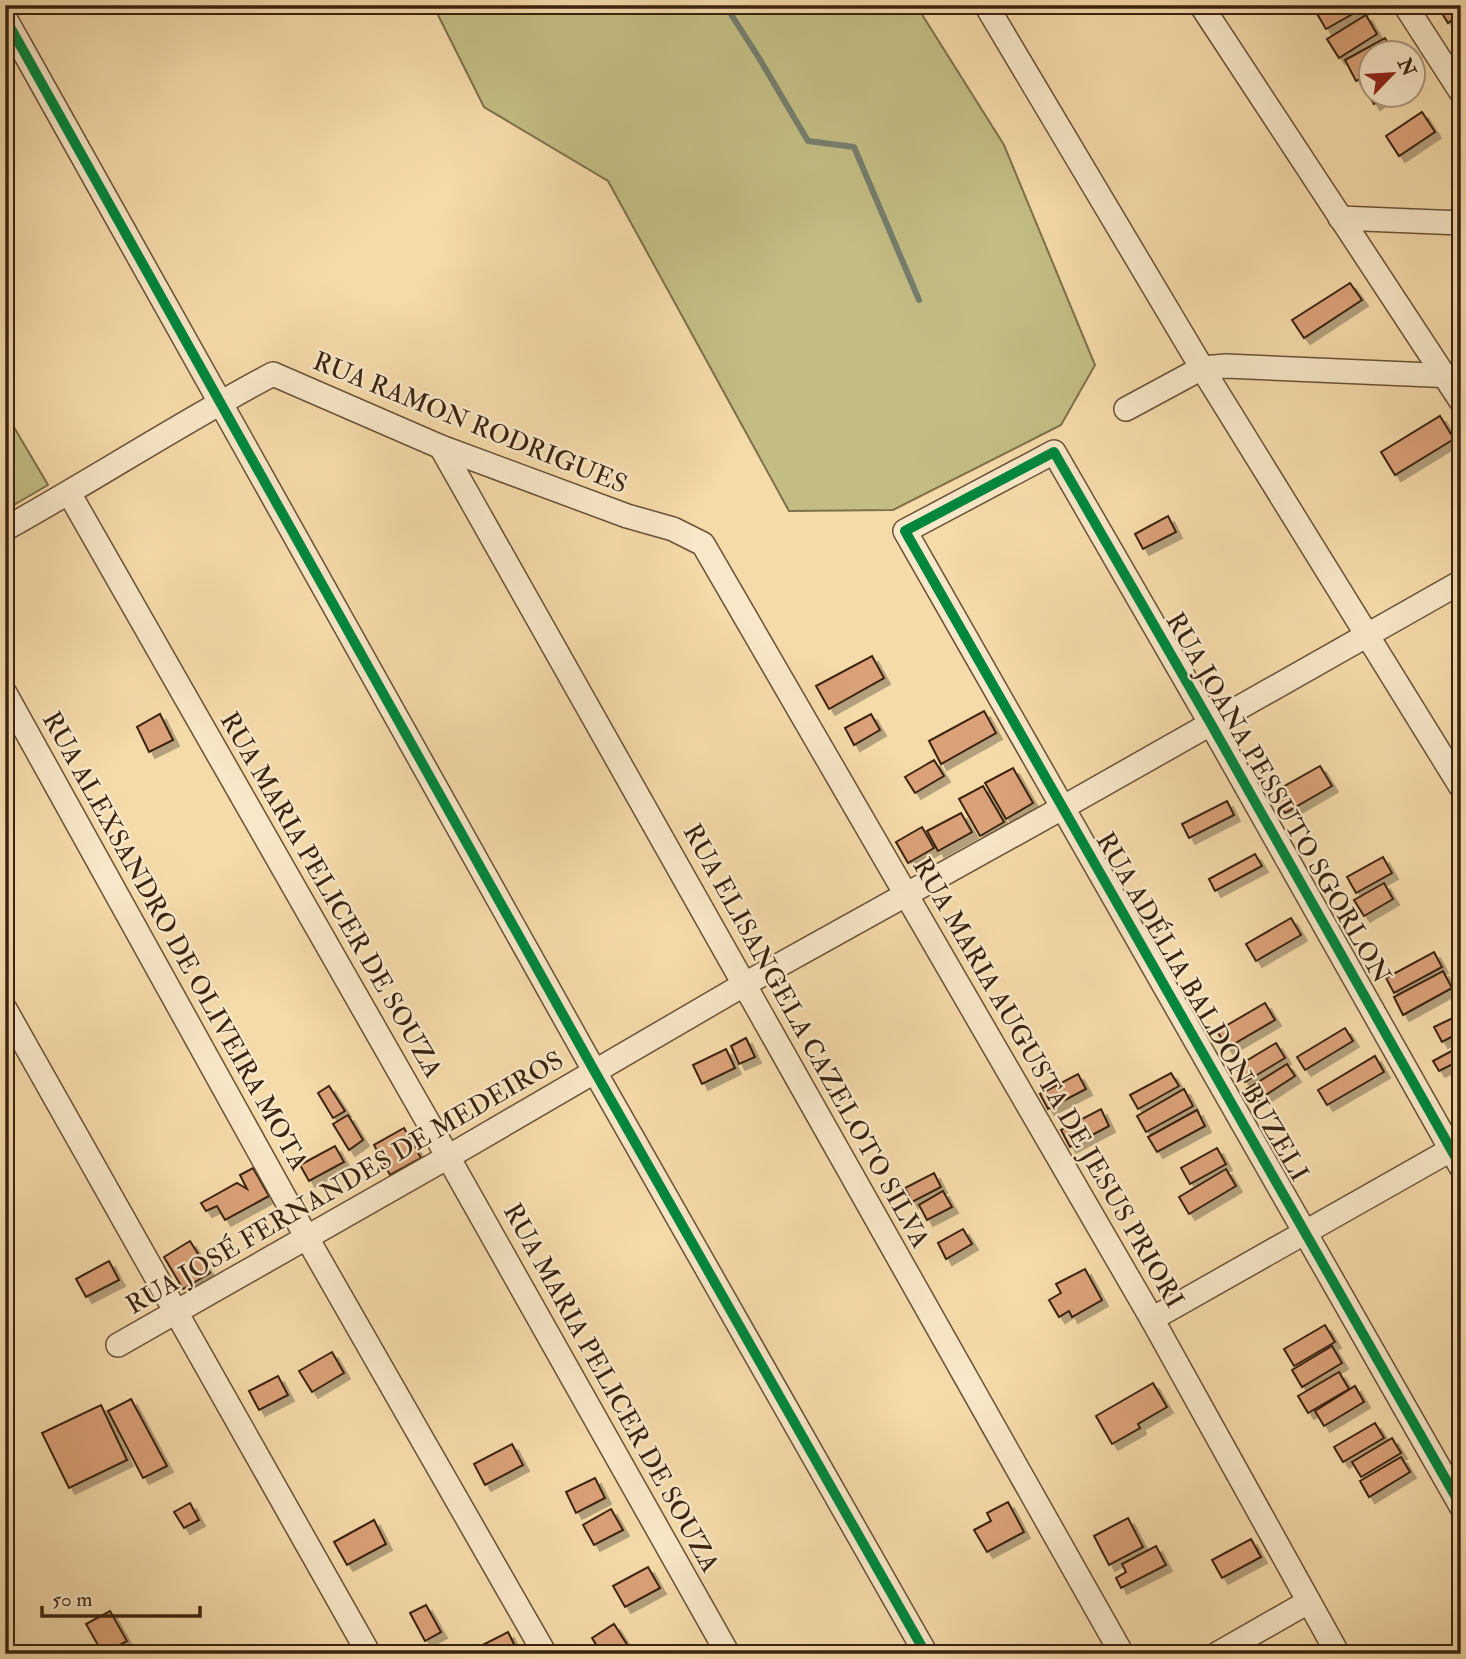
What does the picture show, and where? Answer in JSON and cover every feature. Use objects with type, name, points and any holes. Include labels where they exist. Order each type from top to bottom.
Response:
[{"type":"street","points":[[986,5],[1202,368],[1461,788]]},
{"type":"street","points":[[1201,5],[1340,218],[1452,375],[1461,401]]},
{"type":"street","points":[[1405,5],[1461,92]]},
{"type":"street","points":[[5,18],[595,1073],[926,1654]]},
{"type":"street","points":[[1340,218],[1461,223]]},
{"type":"street","points":[[1126,409],[1202,368],[1226,366],[1452,375]]},
{"type":"street","name":"RUA RAMON RODRIGUES","points":[[220,402],[273,374],[441,447],[627,516],[673,529],[703,544]]},
{"type":"street","points":[[5,529],[69,494],[220,402]]},
{"type":"street","name":"RUA ELISANGELA CAZELOTO SILVA","points":[[441,447],[1122,1654]]},
{"type":"street","name":"RUA JOANA PESSUTO SGORLON","points":[[905,531],[1054,452],[1457,1153]]},
{"type":"street","name":"RUA MARIA PELICER DE SOUZA","points":[[69,494],[728,1654]]},
{"type":"street","name":"RUA ADÉLIA BALDON BUZELI","points":[[905,531],[1461,1506]]},
{"type":"street","name":"RUA MARIA AUGUSTA DE JESUS PRIORI","points":[[703,544],[1152,1319],[1338,1654]]},
{"type":"street","name":"RUA JOSÉ FERNANDES DE MEDEIROS","points":[[118,1345],[746,984],[1461,582]]},
{"type":"street","name":"RUA ALEXSANDRO DE OLIVEIRA MOTA","points":[[5,693],[307,1238],[545,1654]]},
{"type":"street","points":[[5,1009],[369,1654]]},
{"type":"street","points":[[1152,1319],[1305,1233],[1457,1153]]},
{"type":"street","points":[[1217,1654],[1308,1602]]},
{"type":"shaded area","points":[[433,5],[916,5],[1004,145],[1095,365],[1061,425],[893,510],[789,511],[608,181],[484,107]]},
{"type":"shaded area","points":[[5,412],[48,485],[5,510]]},
{"type":"building","points":[[1327,5],[1365,7],[1326,29],[1316,12]]},
{"type":"building","points":[[1437,5],[1461,5],[1461,14],[1448,23]]},
{"type":"building","points":[[1366,15],[1377,34],[1371,38],[1358,38],[1358,46],[1339,58],[1327,39]]},
{"type":"building","points":[[1358,53],[1358,80],[1356,81],[1345,60]]},
{"type":"building","points":[[1422,112],[1435,132],[1399,156],[1386,136]]},
{"type":"building","points":[[1453,251],[1461,251],[1461,295],[1453,295]]},
{"type":"building","points":[[1350,283],[1362,300],[1304,338],[1292,320]]},
{"type":"building","points":[[1440,416],[1454,439],[1395,475],[1381,452]]},
{"type":"building","points":[[1168,516],[1176,532],[1143,549],[1135,534]]},
{"type":"building","points":[[872,656],[884,678],[829,709],[816,686]]},
{"type":"building","points":[[984,711],[996,733],[941,764],[929,741]]},
{"type":"building","points":[[160,714],[173,740],[149,752],[137,727]]},
{"type":"building","points":[[871,714],[880,730],[854,745],[845,728]]},
{"type":"building","points":[[934,760],[944,776],[915,793],[905,777]]},
{"type":"building","points":[[1320,766],[1332,786],[1285,813],[1274,792]]},
{"type":"building","points":[[1013,768],[1033,803],[1006,819],[985,783]]},
{"type":"building","points":[[983,786],[1004,822],[980,836],[959,799]]},
{"type":"building","points":[[1227,801],[1234,815],[1189,838],[1182,824]]},
{"type":"building","points":[[961,813],[972,832],[938,851],[927,831]]},
{"type":"building","points":[[922,827],[934,848],[908,863],[896,842]]},
{"type":"building","points":[[1255,854],[1262,866],[1215,891],[1209,879]]},
{"type":"building","points":[[1383,857],[1392,873],[1356,893],[1347,877]]},
{"type":"building","points":[[1384,883],[1393,899],[1364,916],[1354,900]]},
{"type":"building","points":[[1291,918],[1301,935],[1256,961],[1246,944]]},
{"type":"building","points":[[1434,952],[1442,967],[1394,993],[1386,978]]},
{"type":"building","points":[[1443,971],[1452,988],[1403,1015],[1394,997]]},
{"type":"building","points":[[1265,1003],[1275,1020],[1227,1048],[1217,1031]]},
{"type":"building","points":[[1461,1014],[1461,1032],[1442,1042],[1434,1027]]},
{"type":"building","points":[[1345,1028],[1353,1041],[1305,1070],[1297,1057]]},
{"type":"building","points":[[746,1038],[755,1057],[739,1064],[731,1046]]},
{"type":"building","points":[[1276,1043],[1285,1058],[1245,1082],[1236,1067]]},
{"type":"building","points":[[1461,1046],[1461,1060],[1439,1071],[1433,1061]]},
{"type":"building","points":[[726,1049],[735,1068],[702,1084],[693,1065]]},
{"type":"building","points":[[1375,1056],[1384,1072],[1327,1105],[1318,1090]]},
{"type":"building","points":[[1287,1064],[1295,1076],[1255,1102],[1247,1089]]},
{"type":"building","points":[[1171,1073],[1179,1086],[1138,1109],[1130,1095]]},
{"type":"building","points":[[1078,1074],[1086,1089],[1048,1109],[1040,1094]]},
{"type":"building","points":[[329,1086],[345,1111],[333,1118],[318,1093]]},
{"type":"building","points":[[1184,1089],[1193,1106],[1146,1132],[1137,1116]]},
{"type":"building","points":[[1101,1109],[1109,1126],[1070,1147],[1061,1130]]},
{"type":"building","points":[[1197,1110],[1205,1126],[1157,1152],[1148,1137]]},
{"type":"building","points":[[348,1115],[363,1140],[349,1150],[333,1124]]},
{"type":"building","points":[[404,1128],[421,1158],[390,1175],[374,1145]]},
{"type":"building","points":[[335,1146],[344,1162],[309,1181],[300,1165]]},
{"type":"building","points":[[1217,1148],[1226,1164],[1190,1184],[1181,1168]]},
{"type":"building","points":[[253,1168],[269,1196],[225,1220],[217,1206],[206,1211],[201,1203],[237,1183],[247,1189],[240,1175]]},
{"type":"building","points":[[1226,1169],[1236,1186],[1189,1214],[1179,1197]]},
{"type":"building","points":[[934,1173],[941,1187],[912,1202],[905,1188]]},
{"type":"building","points":[[943,1191],[952,1207],[927,1220],[919,1205]]},
{"type":"building","points":[[963,1229],[972,1244],[946,1259],[938,1243]]},
{"type":"building","points":[[190,1241],[210,1273],[183,1289],[164,1257]]},
{"type":"building","points":[[109,1261],[119,1280],[86,1297],[76,1279]]},
{"type":"building","points":[[1085,1269],[1102,1300],[1072,1317],[1069,1311],[1059,1317],[1049,1300],[1061,1293],[1056,1284]]},
{"type":"building","points":[[1325,1325],[1335,1342],[1294,1366],[1284,1349]]},
{"type":"building","points":[[1332,1346],[1342,1363],[1302,1387],[1292,1370]]},
{"type":"building","points":[[332,1352],[344,1373],[312,1392],[299,1371]]},
{"type":"building","points":[[1339,1372],[1349,1389],[1308,1413],[1298,1396]]},
{"type":"building","points":[[278,1376],[288,1395],[259,1410],[249,1391]]},
{"type":"building","points":[[1153,1383],[1167,1407],[1138,1424],[1140,1428],[1112,1444],[1096,1416]]},
{"type":"building","points":[[1355,1386],[1364,1402],[1324,1426],[1315,1411]]},
{"type":"building","points":[[131,1399],[167,1466],[143,1478],[108,1411]]},
{"type":"building","points":[[101,1405],[127,1460],[69,1488],[42,1433]]},
{"type":"building","points":[[1375,1423],[1384,1438],[1343,1462],[1334,1447]]},
{"type":"building","points":[[1392,1438],[1401,1453],[1361,1477],[1352,1462]]},
{"type":"building","points":[[512,1444],[523,1465],[485,1485],[474,1464]]},
{"type":"building","points":[[1401,1457],[1410,1472],[1369,1497],[1360,1481]]},
{"type":"building","points":[[595,1478],[605,1498],[576,1513],[566,1492]]},
{"type":"building","points":[[1008,1502],[1024,1532],[987,1552],[974,1530],[991,1521],[987,1513]]},
{"type":"building","points":[[190,1503],[199,1520],[184,1528],[174,1512]]},
{"type":"building","points":[[611,1509],[623,1530],[594,1545],[583,1525]]},
{"type":"building","points":[[1128,1518],[1143,1547],[1109,1565],[1094,1536]]},
{"type":"building","points":[[374,1520],[386,1544],[347,1565],[334,1542]]},
{"type":"building","points":[[1251,1539],[1261,1557],[1222,1578],[1212,1560]]},
{"type":"building","points":[[1156,1546],[1166,1565],[1121,1588],[1116,1578],[1126,1572],[1122,1564]]},
{"type":"building","points":[[648,1567],[660,1588],[625,1607],[613,1586]]},
{"type":"building","points":[[426,1605],[441,1632],[425,1641],[410,1613]]},
{"type":"building","points":[[110,1611],[127,1641],[103,1654],[86,1624]]},
{"type":"building","points":[[614,1624],[628,1646],[615,1654],[602,1654],[592,1638]]},
{"type":"building","points":[[508,1632],[519,1654],[465,1654]]},
{"type":"waterway","points":[[725,5],[808,141],[854,147],[919,300]]},
{"type":"cycle path","points":[[5,18],[595,1072],[926,1654]]},
{"type":"cycle path","points":[[1461,1167],[1054,452],[905,531],[1461,1506]]}]
